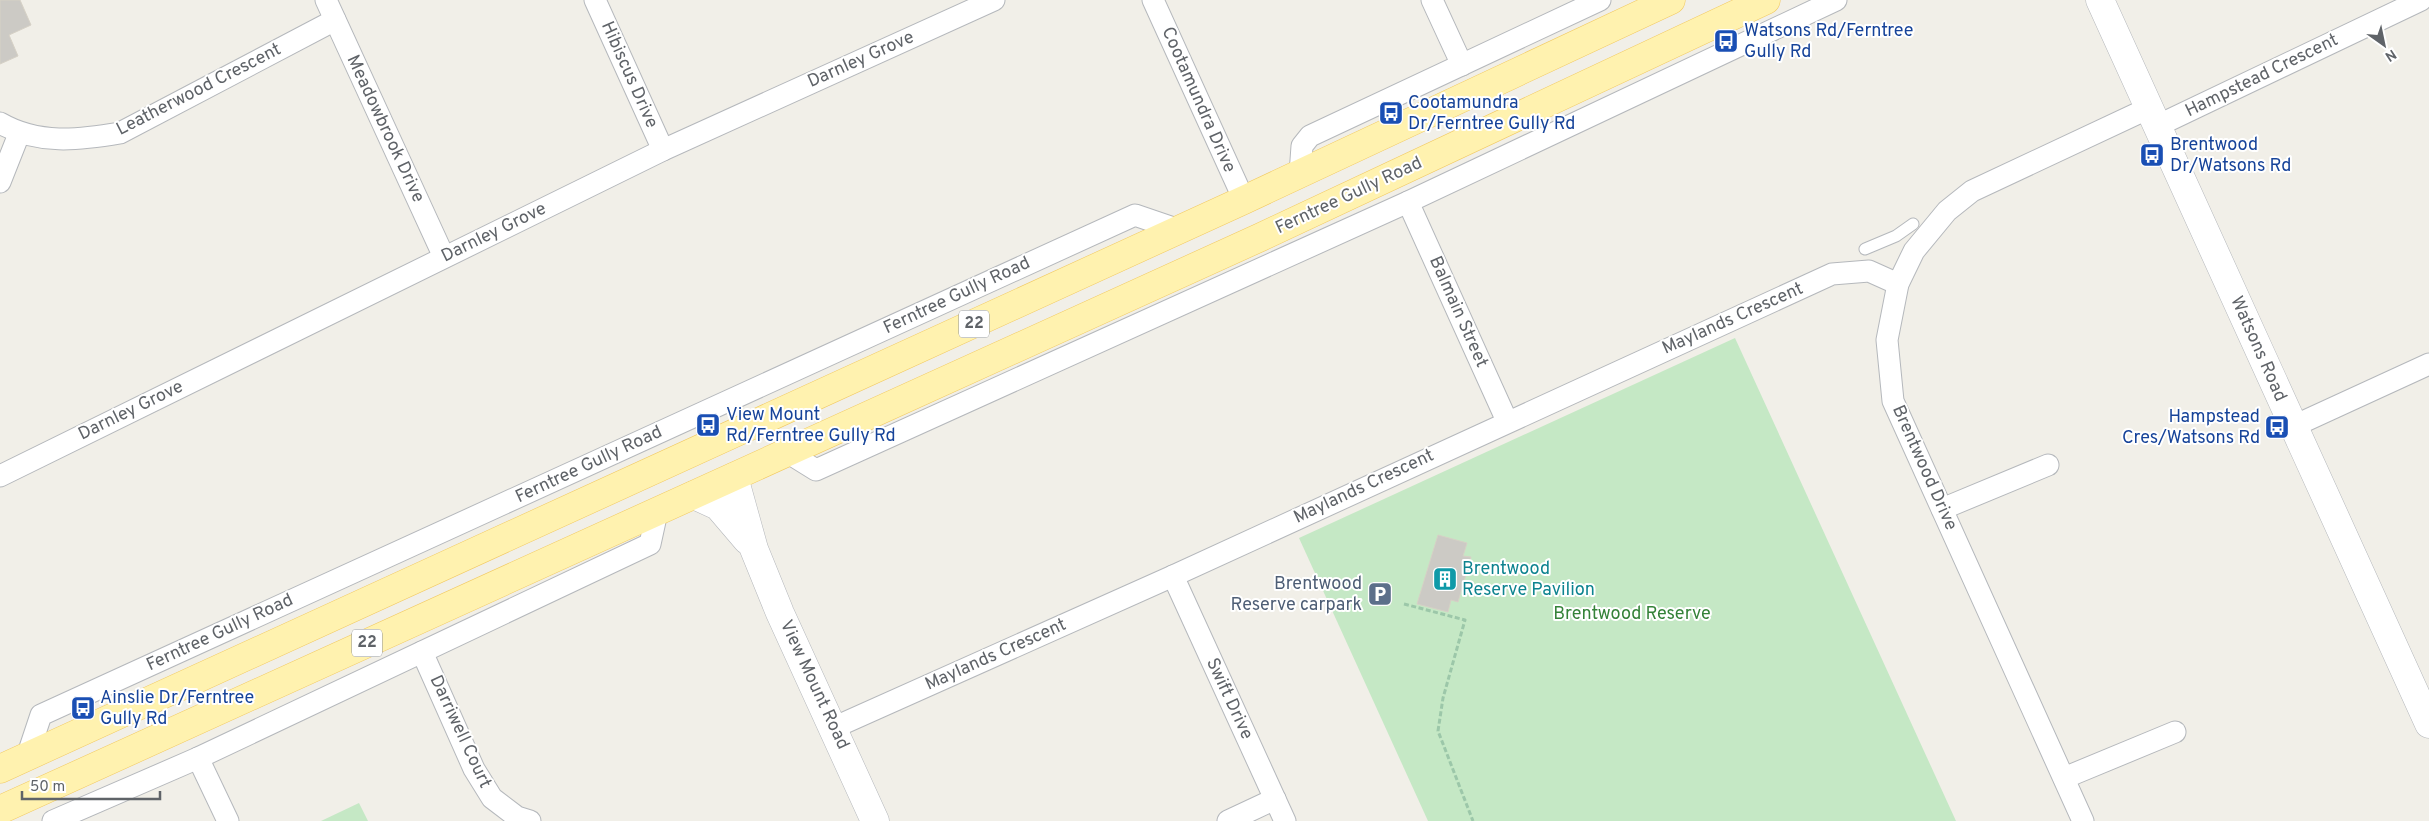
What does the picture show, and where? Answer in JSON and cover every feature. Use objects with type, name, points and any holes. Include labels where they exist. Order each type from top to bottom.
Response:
[{"type":"main road","name":"Ferntree Gully Road","points":[[0,769],[1179,230],[1671,0]]},
{"type":"main road","name":"Ferntree Gully Road","points":[[0,810],[1261,237],[1766,0]]},
{"type":"main road","points":[[1244,200],[1261,237]]},
{"type":"main road","points":[[705,448],[734,477]]},
{"type":"street","name":"Meadowbrook Drive","points":[[326,0],[444,257]]},
{"type":"street","name":"Hibiscus Drive","points":[[595,0],[662,150]]},
{"type":"street","name":"Darnley Grove","points":[[0,476],[662,150],[994,0]]},
{"type":"street","name":"Cootamundra Drive","points":[[1153,0],[1244,200]]},
{"type":"street","points":[[1432,0],[1462,65]]},
{"type":"street","points":[[1300,174],[1302,146],[1310,136],[1600,0]]},
{"type":"street","name":"Watsons Road","points":[[2100,0],[2429,724]]},
{"type":"street","name":"Hampstead Crescent","points":[[2153,117],[2421,0]]},
{"type":"street","points":[[788,452],[816,470],[1408,202],[1823,3]]},
{"type":"street","name":"Leatherwood Crescent","points":[[0,123],[19,134],[70,139],[120,133],[335,20]]},
{"type":"street","name":"Brentwood Drive","points":[[2083,821],[1893,400],[1887,340],[1898,284],[1914,251],[1947,211],[1972,191],[2153,117]]},
{"type":"street","points":[[0,182],[19,134]]},
{"type":"street","name":"Balmain Street","points":[[1408,202],[1507,421]]},
{"type":"street","name":"Ferntree Gully Road","points":[[28,757],[41,715],[1136,215],[1179,230]]},
{"type":"street","name":"Maylands Crescent","points":[[833,728],[1173,576],[1507,421],[1832,274],[1869,271],[1898,284]]},
{"type":"street","points":[[815,362],[829,391]]},
{"type":"street","points":[[2294,426],[2429,364]]},
{"type":"street","points":[[1942,509],[2048,465]]},
{"type":"street","name":"View Mount Road","points":[[734,477],[754,549],[780,613],[876,821]]},
{"type":"street","name":"View Mount Road","points":[[694,495],[718,506],[754,549]]},
{"type":"street","points":[[53,821],[198,758],[650,544],[657,512]]},
{"type":"street","name":"Swift Drive","points":[[1173,576],[1285,821]]},
{"type":"street","name":"Darriwell Court","points":[[422,652],[478,776],[492,798],[518,817],[530,821]]},
{"type":"street","points":[[2064,778],[2175,732]]},
{"type":"street","points":[[198,758],[228,821]]},
{"type":"street","points":[[1228,821],[1275,799]]},
{"type":"lane","points":[[1865,249],[1896,236],[1913,224]]},
{"type":"lane","points":[[1896,236],[1914,251]]},
{"type":"path","points":[[1404,604],[1465,620],[1443,698],[1438,732],[1473,821]]},
{"type":"green space","name":"Brentwood Reserve","points":[[1735,338],[1956,821],[1428,821],[1299,538]]},
{"type":"green space","points":[[359,803],[368,821],[321,821]]},
{"type":"building","points":[[0,0],[20,0],[31,25],[9,35],[18,56],[0,64]]},
{"type":"building","name":"Brentwood Reserve Pavilion","points":[[1438,535],[1467,543],[1463,556],[1471,557],[1458,602],[1451,600],[1448,612],[1417,604]]},
{"type":"place","name":"Watsons Rd/Ferntree Gully Rd","points":[[1726,41]]},
{"type":"place","name":"Cootamundra Dr/Ferntree Gully Rd","points":[[1391,113]]},
{"type":"place","name":"Brentwood Dr/Watsons Rd","points":[[2152,155]]},
{"type":"place","name":"View Mount Rd/Ferntree Gully Rd","points":[[708,425]]},
{"type":"place","name":"Hampstead Cres/Watsons Rd","points":[[2277,427]]},
{"type":"place","name":"Brentwood Reserve Pavilion","points":[[1445,579]]},
{"type":"place","name":"Brentwood Reserve carpark","points":[[1380,594]]},
{"type":"place","name":"Ainslie Dr/Ferntree Gully Rd","points":[[83,708]]}]
